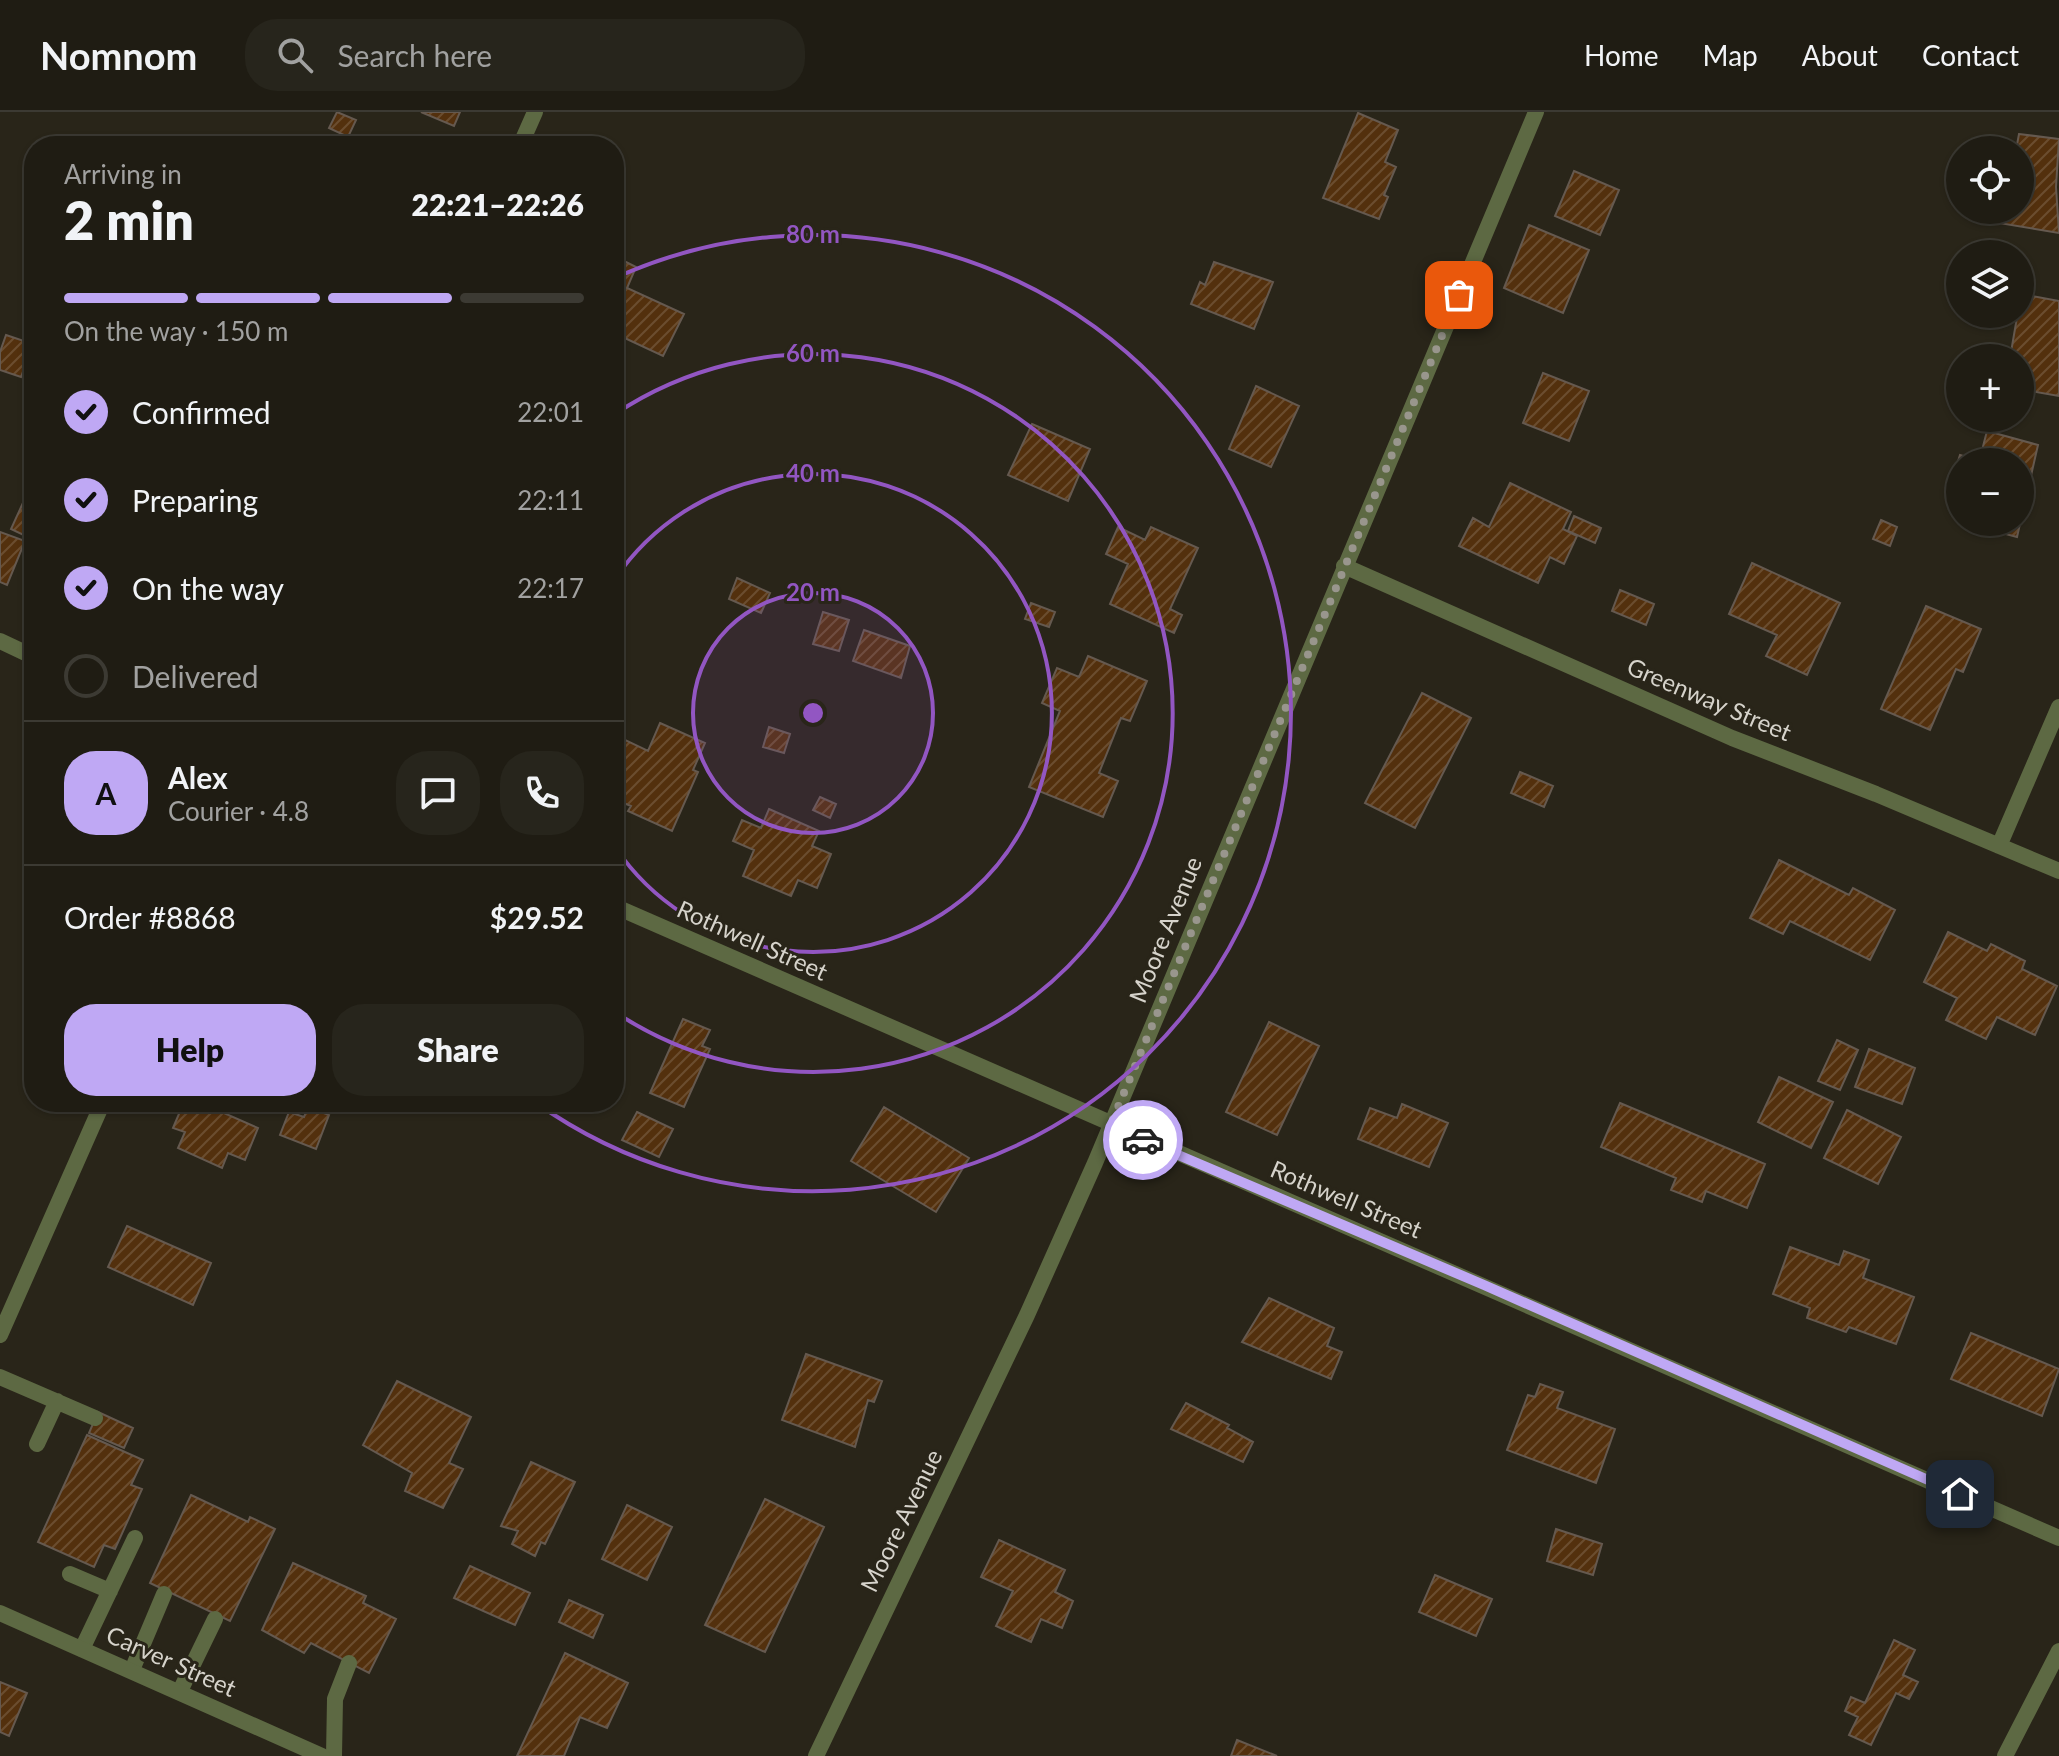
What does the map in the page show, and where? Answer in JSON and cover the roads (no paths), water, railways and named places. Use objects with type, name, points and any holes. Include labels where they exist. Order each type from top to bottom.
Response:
[{"type":"street","points":[[524,136],[535,112]]},
{"type":"street","name":"Moore Avenue","points":[[816,1756],[1027,1315],[1110,1126],[1536,112]]},
{"type":"street","name":"Greenway Street","points":[[1344,566],[1732,738],[2059,871]]},
{"type":"street","points":[[0,641],[24,652]]},
{"type":"street","points":[[1999,846],[2059,707]]},
{"type":"street","name":"Rothwell Street","points":[[624,910],[1110,1126],[1524,1302],[2059,1538]]},
{"type":"street","points":[[0,1335],[99,1112]]},
{"type":"street","points":[[0,1377],[95,1418]]},
{"type":"street","points":[[37,1444],[57,1401]]},
{"type":"street","points":[[82,1649],[135,1538]]},
{"type":"street","points":[[70,1574],[110,1591]]},
{"type":"street","points":[[132,1670],[164,1594]]},
{"type":"street","name":"Carver Street","points":[[0,1613],[322,1756]]},
{"type":"street","points":[[180,1691],[215,1619]]},
{"type":"street","points":[[2005,1756],[2059,1651]]},
{"type":"street","points":[[334,1756],[335,1699],[349,1663]]}]
